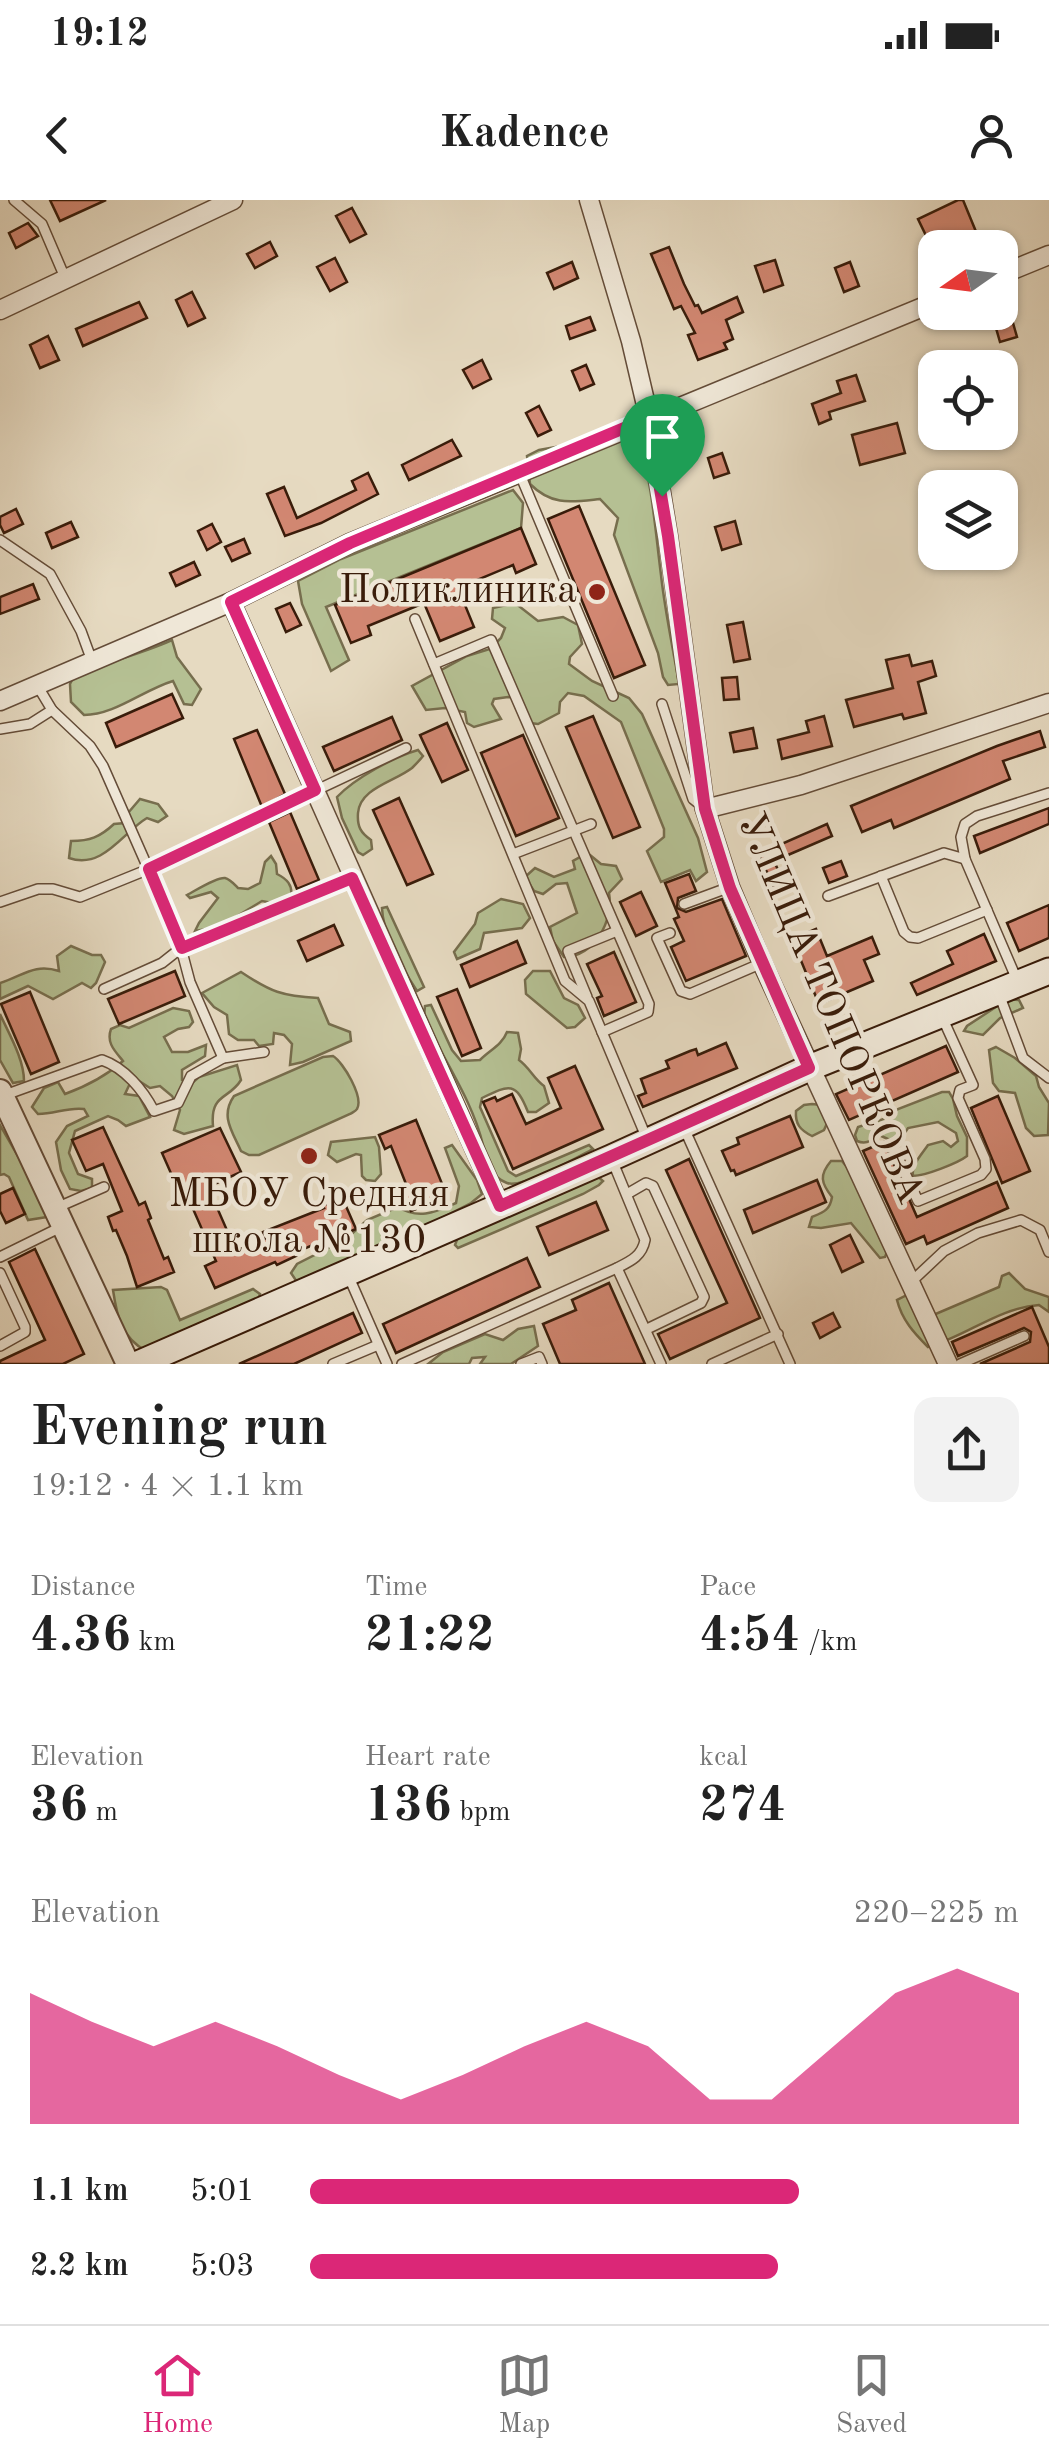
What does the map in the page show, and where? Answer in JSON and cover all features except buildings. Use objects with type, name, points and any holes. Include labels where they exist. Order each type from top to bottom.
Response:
[{"type":"main road","points":[[138,1364],[809,1068],[1049,971]]},
{"type":"street","points":[[0,310],[233,200]]},
{"type":"street","name":"УЛИЦА ТОПОРКОВА","points":[[590,200],[631,341],[648,418],[705,809],[730,888],[762,963],[948,1364]]},
{"type":"street","points":[[1018,268],[1049,255]]},
{"type":"street","points":[[0,700],[231,602],[350,543],[918,309]]},
{"type":"street","points":[[231,602],[500,1206]]},
{"type":"street","points":[[705,809],[802,785],[1049,704]]},
{"type":"street","points":[[1,1094],[128,1364]]},
{"type":"lane","points":[[14,200],[42,224],[66,280]]},
{"type":"lane","points":[[519,472],[613,696]]},
{"type":"lane","points":[[0,540],[50,574],[81,631],[92,662]]},
{"type":"lane","points":[[415,619],[565,980],[588,1001]]},
{"type":"lane","points":[[434,664],[492,640],[649,1004],[648,1012],[602,1032]]},
{"type":"lane","points":[[36,685],[52,710],[90,746],[103,766],[182,948],[190,982],[223,1058]]},
{"type":"lane","points":[[662,704],[694,799],[705,809]]},
{"type":"lane","points":[[0,729],[30,724],[52,710]]},
{"type":"lane","points":[[0,902],[38,889],[80,897],[149,869],[406,748]]},
{"type":"lane","points":[[1048,1076],[1023,1058],[987,910],[960,837],[966,824],[976,816],[1049,793]]},
{"type":"lane","points":[[512,854],[590,824]]},
{"type":"lane","points":[[828,896],[944,853],[965,859]]},
{"type":"lane","points":[[881,876],[904,932],[910,937],[918,938],[987,910]]},
{"type":"lane","points":[[104,988],[162,963],[182,948],[352,878]]},
{"type":"lane","points":[[684,904],[730,888]]},
{"type":"lane","points":[[617,932],[568,951],[648,1141]]},
{"type":"lane","points":[[670,933],[657,938],[681,991],[689,998],[762,963]]},
{"type":"lane","points":[[898,1158],[916,1197],[922,1201],[982,1175],[986,1169],[958,1098],[960,1090],[973,1084],[941,1014]]},
{"type":"lane","points":[[1,1094],[102,1060],[116,1064],[154,1111],[178,1103],[191,1076],[223,1058],[264,1052]]},
{"type":"lane","points":[[682,1125],[790,1364]]},
{"type":"lane","points":[[402,1364],[617,1268],[644,1250],[645,1240],[611,1158]]},
{"type":"lane","points":[[626,1194],[646,1184],[654,1186],[704,1297],[701,1303],[647,1329]]},
{"type":"lane","points":[[0,1257],[104,1187]]},
{"type":"lane","points":[[910,1283],[944,1251],[978,1233],[1021,1220],[1040,1230],[1049,1252]]},
{"type":"lane","points":[[617,1268],[661,1364]]},
{"type":"lane","points":[[0,1273],[25,1327],[20,1336],[0,1346]]},
{"type":"lane","points":[[346,1273],[387,1364]]},
{"type":"lane","points":[[712,1364],[778,1334]]},
{"type":"lane","points":[[960,1364],[1024,1336]]},
{"type":"lane","points":[[333,1364],[378,1345]]},
{"type":"lane","points":[[521,1364],[539,1356],[542,1364]]},
{"type":"green space","points":[[638,436],[650,487],[679,684],[668,685],[663,677],[658,653],[614,535],[618,518],[600,499],[554,499],[530,484],[527,456],[539,450],[556,447],[560,463],[613,440]]},
{"type":"green space","points":[[513,490],[523,503],[521,528],[326,607],[349,660],[331,671],[302,604],[298,581],[341,559]]},
{"type":"green space","points":[[515,603],[538,621],[563,617],[578,625],[582,644],[569,664],[592,681],[629,698],[642,714],[698,838],[707,872],[696,881],[690,870],[661,882],[647,851],[664,837],[664,829],[621,722],[584,696],[568,693],[560,702],[559,713],[538,724],[530,723],[521,699],[508,697],[494,699],[492,704],[501,719],[474,727],[467,723],[465,712],[426,710],[412,686],[467,656],[490,649],[505,628],[492,619],[493,608]]},
{"type":"green space","points":[[172,640],[177,657],[201,689],[192,705],[184,704],[173,681],[95,714],[84,715],[71,702],[70,684],[75,674]]},
{"type":"green space","points":[[418,750],[423,756],[412,768],[371,791],[360,804],[359,826],[371,840],[372,849],[363,855],[342,818],[337,797],[375,769]]},
{"type":"green space","points":[[140,799],[158,804],[167,816],[158,822],[147,818],[112,848],[92,859],[69,858],[71,841],[94,837],[114,824],[125,823]]},
{"type":"green space","points":[[590,855],[601,864],[616,866],[622,879],[609,893],[608,915],[600,936],[584,951],[564,957],[553,941],[550,927],[577,913],[567,883],[556,884],[543,894],[534,891],[525,877],[535,868],[554,877],[575,869],[573,861]]},
{"type":"green space","points":[[271,856],[277,874],[290,886],[291,897],[278,904],[262,901],[219,927],[195,931],[218,898],[211,892],[190,898],[187,895],[221,878],[248,889],[260,883],[265,862]]},
{"type":"green space","points":[[501,899],[523,904],[530,918],[522,928],[484,933],[480,949],[457,959],[454,952],[475,924],[478,913]]},
{"type":"green space","points":[[387,907],[424,987],[417,991],[390,941],[382,908]]},
{"type":"green space","points":[[71,946],[101,955],[105,962],[91,988],[82,983],[53,999],[28,986],[0,999],[0,983],[35,969],[59,971],[57,956]]},
{"type":"green space","points":[[533,971],[550,971],[564,998],[578,1005],[585,1018],[575,1027],[567,1028],[526,994],[525,980]]},
{"type":"green space","points":[[241,972],[277,992],[318,998],[329,1024],[350,1032],[351,1041],[290,1065],[292,1044],[284,1035],[274,1033],[273,1044],[259,1046],[254,1040],[238,1040],[229,1034],[227,1015],[202,993]]},
{"type":"green space","points":[[1008,999],[1019,1000],[1023,1008],[1000,1018],[983,1035],[964,1031],[967,1026]]},
{"type":"green space","points":[[431,1005],[461,1061],[480,1060],[507,1032],[518,1033],[519,1060],[544,1086],[549,1103],[536,1112],[528,1112],[520,1095],[511,1088],[482,1098],[480,1107],[508,1171],[516,1176],[589,1145],[593,1149],[515,1184],[496,1176],[472,1112],[424,1017],[425,1006]]},
{"type":"green space","points":[[173,1008],[189,1011],[193,1022],[164,1037],[172,1052],[188,1052],[206,1045],[205,1056],[182,1070],[182,1080],[191,1084],[199,1077],[237,1065],[241,1080],[217,1102],[213,1126],[184,1134],[174,1130],[180,1110],[172,1096],[160,1086],[150,1088],[133,1077],[125,1094],[139,1096],[150,1117],[126,1126],[108,1116],[75,1131],[69,1153],[78,1174],[92,1179],[92,1188],[70,1189],[61,1170],[56,1142],[67,1126],[88,1116],[84,1109],[38,1114],[32,1107],[44,1088],[58,1082],[65,1094],[96,1080],[123,1061],[110,1043],[111,1029],[120,1025],[129,1028]]},
{"type":"green space","points":[[0,1014],[19,1055],[24,1081],[13,1083],[0,1060]]},
{"type":"green space","points":[[996,1047],[1036,1076],[1049,1103],[1048,1135],[1034,1136],[1026,1128],[1015,1093],[999,1091],[993,1083],[989,1050]]},
{"type":"green space","points":[[333,1056],[355,1089],[357,1110],[259,1155],[241,1151],[228,1117],[234,1096]]},
{"type":"green space","points":[[949,1092],[953,1099],[967,1137],[967,1156],[963,1159],[913,1176],[915,1164],[928,1145],[943,1141],[951,1147],[958,1141],[956,1133],[938,1122],[908,1128],[900,1140],[879,1135],[866,1142],[857,1141],[858,1127]]},
{"type":"green space","points":[[812,1104],[821,1105],[829,1119],[824,1130],[812,1136],[799,1126],[796,1111]]},
{"type":"green space","points":[[0,1125],[35,1186],[47,1217],[28,1220],[9,1177],[0,1175]]},
{"type":"green space","points":[[375,1137],[381,1174],[375,1181],[362,1176],[361,1155],[337,1162],[328,1155],[331,1142]]},
{"type":"green space","points":[[452,1145],[477,1180],[482,1194],[428,1225],[297,1282],[291,1273],[297,1264],[346,1239],[367,1220],[398,1207],[420,1214],[456,1203],[459,1186],[445,1148]]},
{"type":"green space","points":[[831,1161],[842,1161],[850,1171],[887,1252],[885,1257],[880,1258],[851,1223],[809,1227],[812,1217],[826,1210],[831,1201],[823,1179]]},
{"type":"green space","points":[[596,1175],[603,1181],[583,1194],[458,1248],[455,1245],[458,1237]]},
{"type":"green space","points":[[1009,1273],[1025,1289],[1049,1297],[1049,1312],[1039,1305],[1010,1311],[928,1347],[909,1326],[897,1300],[907,1295],[931,1316],[999,1287],[1002,1276]]},
{"type":"green space","points":[[253,1289],[260,1294],[257,1303],[146,1351],[122,1325],[113,1290],[167,1290],[180,1320]]},
{"type":"green space","points":[[534,1326],[538,1346],[511,1364],[480,1364],[485,1357],[472,1358],[469,1364],[428,1364],[443,1352],[485,1334],[503,1340],[518,1329]]},
{"type":"place","name":"Поликлиника","points":[[597,592]]},
{"type":"place","name":"МБОУ Средняя школа №130","points":[[309,1156]]},
{"type":"route","points":[[648,418],[662,496],[705,809],[730,888],[809,1068],[500,1206],[352,878],[182,948],[149,869],[315,790],[231,602],[350,543],[648,418]]}]
